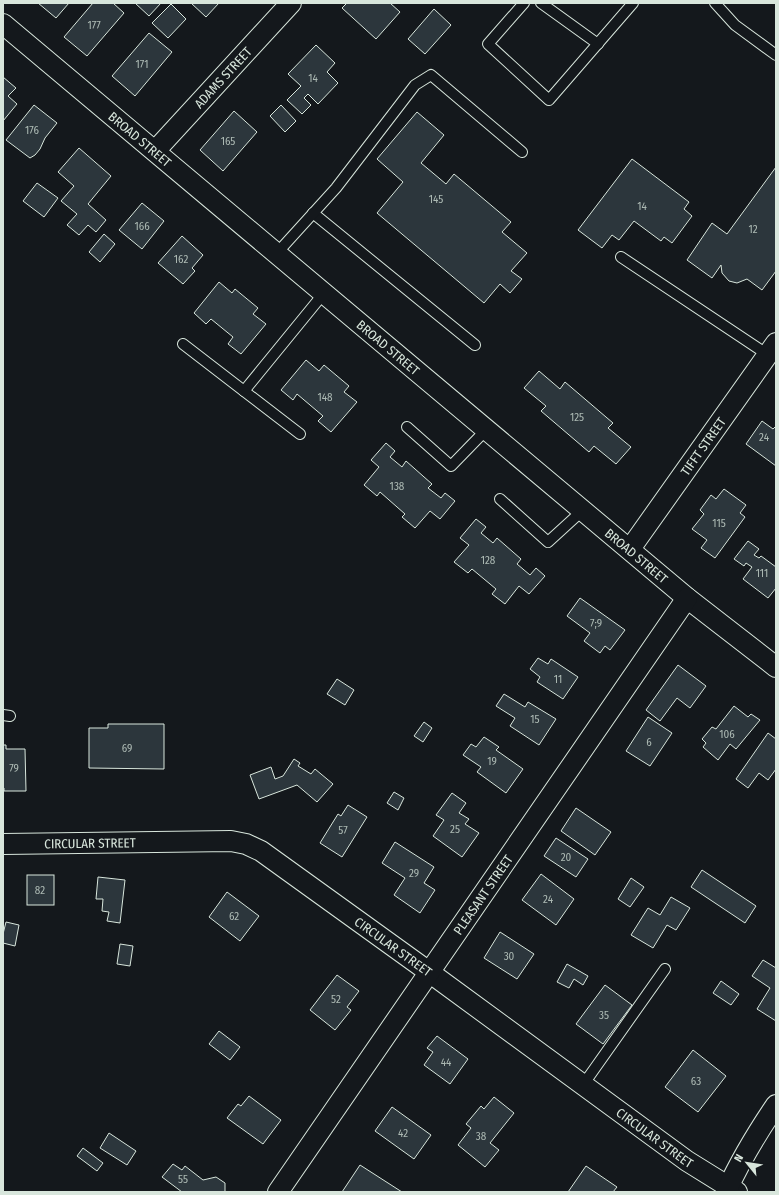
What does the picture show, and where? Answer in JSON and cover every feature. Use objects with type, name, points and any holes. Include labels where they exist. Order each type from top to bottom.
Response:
[{"type":"street","name":"ADAMS STREET","points":[[155,151],[291,3]]},
{"type":"street","name":"BROAD STREET","points":[[3,24],[687,598],[776,667]]},
{"type":"street","name":"TIFFT STREET","points":[[630,549],[772,349]]},
{"type":"street","name":"PLEASANT STREET","points":[[278,1192],[687,598]]},
{"type":"street","name":"CIRCULAR STREET","points":[[3,844],[231,841],[246,844],[261,851],[687,1161],[730,1190]]},
{"type":"street","points":[[730,1190],[760,1129],[776,1104]]},
{"type":"lane","points":[[524,3],[488,44],[549,100],[633,3]]},
{"type":"lane","points":[[541,3],[598,44]]},
{"type":"lane","points":[[716,3],[735,25],[776,55]]},
{"type":"lane","points":[[277,253],[336,188],[415,85],[431,75],[522,152]]},
{"type":"lane","points":[[313,213],[475,345]]},
{"type":"lane","points":[[621,257],[772,349]]},
{"type":"lane","points":[[244,391],[324,293]]},
{"type":"lane","points":[[183,344],[300,434]]},
{"type":"lane","points":[[407,428],[451,466],[486,430]]},
{"type":"lane","points":[[500,499],[548,542],[582,510]]},
{"type":"lane","points":[[583,1085],[665,969]]},
{"type":"building","points":[[38,3],[69,3],[56,18]]},
{"type":"building","points":[[93,3],[113,3],[124,13],[87,56],[64,37]]},
{"type":"building","points":[[135,3],[161,3],[149,16]]},
{"type":"building","points":[[191,3],[219,3],[206,17]]},
{"type":"building","points":[[347,3],[390,3],[400,12],[376,39],[342,8]]},
{"type":"building","points":[[171,4],[186,19],[168,38],[152,23]]},
{"type":"building","points":[[434,9],[451,25],[425,54],[408,39]]},
{"type":"building","points":[[149,33],[172,52],[135,96],[112,76]]},
{"type":"building","points":[[316,45],[335,63],[327,72],[338,83],[318,104],[308,94],[304,98],[311,105],[302,114],[287,100],[301,86],[288,74]]},
{"type":"building","points":[[3,77],[16,88],[8,96],[17,104],[3,121]]},
{"type":"building","points":[[34,105],[57,123],[45,138],[40,149],[30,158],[6,140]]},
{"type":"building","points":[[281,105],[296,121],[285,132],[270,116]]},
{"type":"building","points":[[234,111],[257,132],[223,171],[200,150]]},
{"type":"building","points":[[417,112],[444,135],[421,163],[446,184],[454,174],[511,222],[502,232],[527,253],[511,271],[522,279],[510,293],[500,284],[484,303],[377,213],[403,182],[377,159]]},
{"type":"building","points":[[79,148],[111,176],[88,204],[106,220],[96,232],[88,225],[79,235],[67,225],[77,214],[61,201],[74,186],[58,172]]},
{"type":"building","points":[[632,159],[689,202],[684,209],[692,216],[672,243],[664,237],[661,241],[634,221],[619,240],[612,235],[602,248],[578,230]]},
{"type":"building","points":[[776,167],[776,271],[762,290],[747,279],[737,283],[729,281],[722,273],[721,265],[712,278],[687,260],[712,223],[727,234]]},
{"type":"building","points":[[37,183],[58,198],[44,217],[23,201]]},
{"type":"building","points":[[142,203],[164,221],[142,249],[119,230]]},
{"type":"building","points":[[104,234],[115,244],[100,262],[89,252]]},
{"type":"building","points":[[182,236],[203,255],[192,268],[195,271],[183,284],[158,263]]},
{"type":"building","points":[[219,282],[232,293],[235,289],[258,308],[253,314],[266,324],[241,354],[228,344],[233,337],[211,319],[206,324],[194,313]]},
{"type":"building","points":[[306,360],[319,371],[324,365],[349,386],[344,392],[357,402],[331,432],[318,421],[323,416],[297,394],[293,400],[281,390]]},
{"type":"building","points":[[539,371],[560,389],[565,382],[613,423],[608,428],[631,447],[616,464],[594,446],[589,452],[541,411],[546,406],[524,388]]},
{"type":"building","points":[[762,421],[773,429],[776,426],[776,466],[746,444]]},
{"type":"building","points":[[386,443],[395,451],[390,457],[402,467],[406,461],[432,484],[428,488],[441,498],[445,493],[455,501],[440,519],[430,511],[415,528],[402,517],[405,514],[380,492],[377,496],[364,485],[379,467],[371,460]]},
{"type":"building","points":[[724,489],[746,505],[740,513],[745,517],[715,558],[701,548],[707,540],[692,529],[704,514],[700,510],[711,495],[716,499]]},
{"type":"building","points":[[476,519],[486,527],[481,533],[493,543],[497,538],[521,559],[517,564],[530,575],[536,568],[545,576],[529,594],[519,586],[505,604],[492,594],[496,589],[472,569],[468,573],[454,562],[469,545],[460,538]]},
{"type":"building","points":[[748,541],[759,549],[754,555],[759,558],[761,556],[776,567],[776,588],[768,598],[743,579],[752,567],[746,563],[744,566],[734,559]]},
{"type":"building","points":[[580,598],[625,630],[610,650],[605,646],[600,653],[584,641],[590,633],[567,616]]},
{"type":"building","points":[[538,658],[548,664],[551,659],[578,677],[563,699],[537,682],[540,677],[530,669]]},
{"type":"building","points":[[678,665],[706,686],[690,708],[677,698],[660,721],[646,710]]},
{"type":"building","points":[[337,679],[354,690],[345,705],[327,694]]},
{"type":"building","points":[[504,694],[525,707],[528,702],[556,719],[539,745],[510,726],[515,718],[496,706]]},
{"type":"building","points":[[734,706],[748,717],[751,714],[760,720],[736,749],[730,744],[718,760],[703,747],[706,743],[702,739],[712,727],[716,729]]},
{"type":"building","points":[[648,717],[672,733],[650,766],[626,751]]},
{"type":"building","points":[[424,722],[432,728],[423,742],[414,736]]},
{"type":"building","points":[[108,724],[164,724],[164,769],[89,768],[89,728],[108,728]]},
{"type":"building","points":[[768,733],[776,739],[776,769],[768,780],[759,773],[748,788],[736,779]]},
{"type":"building","points":[[484,737],[499,747],[496,750],[523,769],[506,793],[477,772],[481,767],[463,755],[471,744],[476,747]]},
{"type":"building","points":[[3,745],[6,745],[6,749],[25,749],[26,791],[4,791]]},
{"type":"building","points":[[294,759],[300,763],[298,766],[311,774],[315,769],[333,784],[317,802],[297,785],[259,799],[250,775],[271,767],[275,779],[283,776]]},
{"type":"building","points":[[394,792],[404,798],[398,810],[387,803]]},
{"type":"building","points":[[452,793],[466,803],[459,813],[469,819],[465,824],[479,833],[462,857],[433,836],[444,820],[436,815]]},
{"type":"building","points":[[348,805],[367,817],[342,857],[320,843],[338,814],[341,816]]},
{"type":"building","points":[[576,808],[611,832],[595,855],[561,831]]},
{"type":"building","points":[[556,838],[588,859],[576,877],[544,856]]},
{"type":"building","points":[[395,842],[434,867],[424,883],[435,890],[420,913],[394,895],[405,878],[382,863]]},
{"type":"building","points":[[702,870],[756,906],[745,923],[691,887]]},
{"type":"building","points":[[541,874],[574,899],[556,925],[522,900]]},
{"type":"building","points":[[27,875],[54,875],[54,905],[27,905]]},
{"type":"building","points":[[98,877],[125,880],[120,923],[107,921],[109,912],[102,911],[103,899],[96,899]]},
{"type":"building","points":[[631,878],[644,887],[630,907],[618,899]]},
{"type":"building","points":[[227,892],[259,916],[240,941],[209,917]]},
{"type":"building","points":[[671,897],[690,908],[676,930],[667,925],[653,948],[631,935],[648,908],[660,915]]},
{"type":"building","points":[[6,922],[19,925],[15,946],[3,943],[3,934]]},
{"type":"building","points":[[500,932],[534,954],[517,979],[484,958]]},
{"type":"building","points":[[120,944],[133,946],[130,966],[117,964]]},
{"type":"building","points":[[763,960],[776,968],[776,1021],[757,1009],[770,988],[752,976]]},
{"type":"building","points":[[567,964],[588,976],[583,985],[574,979],[569,988],[557,982]]},
{"type":"building","points":[[337,975],[359,991],[347,1007],[351,1010],[335,1030],[310,1010]]},
{"type":"building","points":[[721,981],[739,994],[731,1005],[713,993]]},
{"type":"building","points":[[605,985],[632,1005],[603,1044],[576,1024]]},
{"type":"building","points":[[219,1031],[240,1047],[230,1060],[209,1044]]},
{"type":"building","points":[[437,1036],[468,1059],[450,1084],[424,1065],[433,1052],[427,1048]]},
{"type":"building","points":[[693,1050],[726,1076],[698,1112],[665,1087]]},
{"type":"building","points":[[249,1096],[281,1120],[263,1144],[227,1118],[238,1104],[241,1106]]},
{"type":"building","points":[[494,1097],[514,1113],[490,1143],[499,1150],[485,1167],[458,1145],[471,1128],[466,1124],[481,1106],[484,1109]]},
{"type":"building","points":[[392,1107],[431,1135],[414,1159],[375,1131]]},
{"type":"building","points":[[109,1133],[136,1151],[127,1165],[100,1148]]},
{"type":"building","points":[[83,1148],[103,1163],[97,1171],[77,1156]]},
{"type":"building","points":[[173,1164],[182,1170],[185,1166],[203,1180],[216,1177],[225,1183],[225,1192],[182,1192],[162,1177]]},
{"type":"building","points":[[360,1165],[402,1192],[342,1192]]},
{"type":"building","points":[[586,1166],[617,1187],[613,1192],[568,1192]]}]
